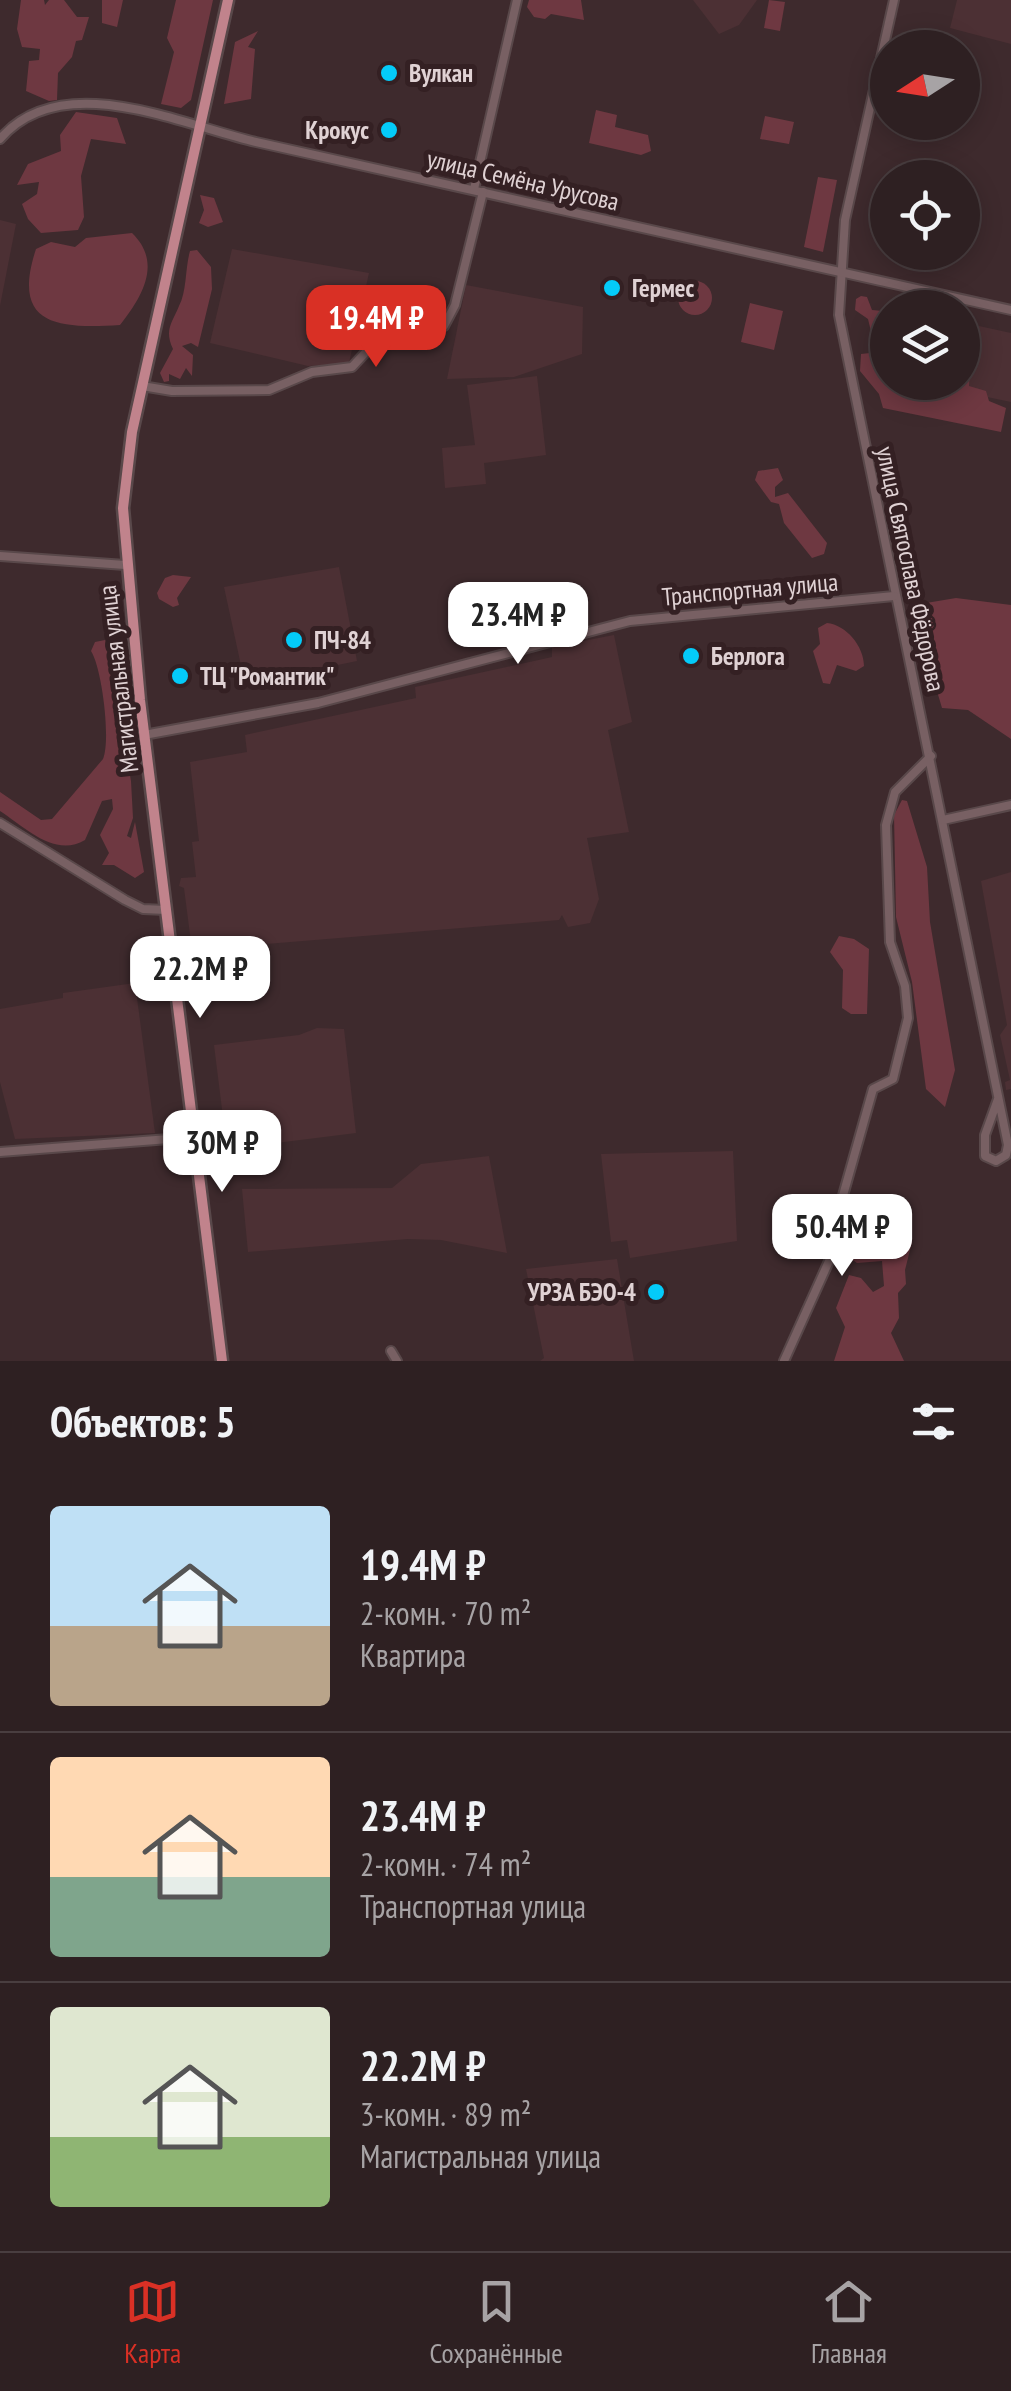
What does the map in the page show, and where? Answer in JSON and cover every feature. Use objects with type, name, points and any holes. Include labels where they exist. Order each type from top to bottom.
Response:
[{"type":"main road","name":"Магистральная улица","points":[[222,1361],[144,736],[125,565],[124,484],[228,0]]},
{"type":"street","points":[[142,386],[172,391],[274,389],[312,372],[352,367],[394,322],[444,326],[455,305],[517,0]]},
{"type":"street","name":"улица Святослава Фёдорова","points":[[894,0],[850,192],[839,272],[841,332],[1008,1146],[999,1161],[985,1156],[984,1135],[998,1099]]},
{"type":"street","name":"улица Семёна Урусова","points":[[0,138],[34,114],[81,105],[151,113],[198,127],[1011,310]]},
{"type":"street","points":[[0,556],[125,565]]},
{"type":"street","name":"Транспортная улица","points":[[144,736],[318,703],[630,621],[894,596]]},
{"type":"street","points":[[784,1361],[843,1230],[842,1199],[872,1089],[893,1079],[906,1038],[905,986],[890,942],[886,825],[895,792],[931,756]]},
{"type":"street","points":[[943,820],[1011,805]]},
{"type":"street","points":[[0,823],[132,904],[166,910]]},
{"type":"street","points":[[0,1152],[195,1137]]},
{"type":"street","points":[[392,1351],[396,1361]]},
{"type":"shaded area","points":[[21,0],[44,0],[45,5],[49,0],[64,0],[77,17],[89,17],[82,40],[76,41],[72,57],[58,73],[57,100],[49,101],[26,91],[29,61],[39,60],[40,49],[22,47],[17,29]]},
{"type":"shaded area","points":[[102,0],[123,0],[117,27],[102,23]]},
{"type":"shaded area","points":[[176,0],[213,0],[191,100],[181,108],[161,104],[174,52],[167,38]]},
{"type":"shaded area","points":[[529,0],[581,0],[584,20],[551,14],[545,19],[534,17],[527,7]]},
{"type":"shaded area","points":[[693,0],[757,0],[739,25],[719,34]]},
{"type":"shaded area","points":[[769,0],[785,2],[780,31],[764,28]]},
{"type":"shaded area","points":[[957,0],[1011,0],[1011,44],[980,36],[980,30],[950,28]]},
{"type":"shaded area","points":[[258,31],[248,47],[255,49],[251,99],[224,104],[235,42]]},
{"type":"shaded area","points":[[596,110],[617,115],[615,127],[648,135],[651,151],[641,155],[589,143]]},
{"type":"shaded area","points":[[76,112],[117,118],[126,144],[91,139],[81,176],[84,217],[78,230],[41,233],[28,219],[22,204],[37,194],[39,182],[17,185],[28,164],[61,151],[60,135]]},
{"type":"shaded area","points":[[765,116],[794,122],[789,144],[760,139]]},
{"type":"shaded area","points":[[818,177],[837,180],[823,252],[804,247]]},
{"type":"shaded area","points":[[200,195],[214,198],[223,222],[208,227],[199,223],[204,210]]},
{"type":"shaded area","points":[[0,220],[16,224],[0,306]]},
{"type":"shaded area","points":[[132,233],[141,244],[148,268],[142,291],[120,325],[59,323],[35,308],[30,274],[36,249],[51,242],[75,247],[86,238]]},
{"type":"shaded area","points":[[232,249],[369,273],[349,363],[308,366],[210,343]]},
{"type":"shaded area","points":[[197,250],[211,267],[212,289],[198,347],[191,343],[182,346],[193,355],[192,376],[186,368],[180,379],[169,374],[169,381],[164,382],[160,373],[173,349],[170,327],[182,300],[190,251]]},
{"type":"shaded area","points":[[695,281],[707,286],[712,298],[707,310],[695,315],[683,310],[678,298],[683,286]]},
{"type":"shaded area","points":[[466,285],[583,307],[582,354],[514,377],[447,379]]},
{"type":"shaded area","points":[[867,297],[870,327],[868,319],[855,310],[856,299]]},
{"type":"shaded area","points":[[750,303],[783,311],[774,350],[741,342]]},
{"type":"shaded area","points":[[980,326],[1011,333],[1011,402],[980,396]]},
{"type":"shaded area","points":[[870,353],[870,383],[860,371],[861,354]]},
{"type":"shaded area","points":[[537,376],[546,455],[484,463],[486,484],[445,488],[442,448],[475,445],[467,385]]},
{"type":"shaded area","points":[[980,389],[986,391],[989,401],[1006,408],[1001,432],[883,408],[881,400],[980,400]]},
{"type":"shaded area","points":[[778,468],[783,480],[775,487],[775,497],[788,493],[827,543],[824,554],[812,558],[784,523],[779,504],[771,502],[755,480],[758,471]]},
{"type":"shaded area","name":"ПЧ-84","points":[[339,567],[357,661],[245,684],[224,587]]},
{"type":"shaded area","points":[[191,577],[177,598],[179,605],[173,607],[159,599],[157,593],[165,578]]},
{"type":"shaded area","points":[[956,598],[1011,605],[1011,739],[968,710],[942,708],[921,642],[918,616],[920,604]]},
{"type":"shaded area","points":[[827,623],[853,638],[864,666],[856,671],[837,665],[830,684],[823,683],[813,651],[820,644],[818,628]]},
{"type":"shaded area","points":[[614,635],[632,722],[608,730],[629,832],[587,838],[599,899],[590,923],[568,927],[562,915],[559,920],[192,950],[184,888],[179,886],[181,878],[196,877],[192,842],[199,841],[190,762],[247,752],[245,735],[416,698],[415,687],[552,657],[552,647]]},
{"type":"shaded area","points":[[105,640],[117,663],[114,685],[131,781],[133,818],[127,836],[131,838],[135,822],[144,872],[135,878],[114,865],[102,865],[109,853],[100,835],[113,809],[112,799],[102,801],[85,840],[74,845],[41,839],[0,811],[0,792],[41,820],[52,819],[103,759],[104,704],[91,651],[95,642]]},
{"type":"shaded area","points":[[902,800],[907,801],[927,867],[930,922],[955,1070],[945,1107],[926,1089],[912,982],[896,917],[894,815]]},
{"type":"shaded area","points":[[1011,872],[1011,1089],[1006,1090],[1005,1082],[1010,1080],[1000,1035],[1007,1025],[981,881]]},
{"type":"shaded area","points":[[839,936],[854,939],[869,949],[867,1014],[851,1014],[842,1008],[843,970],[830,952]]},
{"type":"shaded area","points":[[135,983],[155,1133],[15,1139],[0,1082],[0,1009],[63,998],[63,993]]},
{"type":"shaded area","points":[[317,1028],[344,1029],[356,1133],[227,1149],[214,1045],[299,1035]]},
{"type":"shaded area","points":[[733,1151],[737,1241],[630,1258],[627,1240],[611,1242],[601,1154]]},
{"type":"shaded area","points":[[489,1156],[507,1253],[441,1240],[408,1239],[248,1252],[242,1189],[392,1188],[421,1164]]},
{"type":"shaded area","points":[[871,1229],[901,1231],[912,1242],[906,1284],[898,1293],[899,1318],[891,1333],[904,1361],[834,1361],[845,1327],[836,1308],[849,1275],[861,1278],[873,1292],[884,1286],[882,1261],[857,1263],[840,1251],[849,1231],[865,1237]]},
{"type":"shaded area","points":[[617,1259],[634,1361],[540,1361],[544,1358],[526,1269]]},
{"type":"place","name":"Вулкан","points":[[389,73]]},
{"type":"place","name":"Крокус","points":[[389,130]]},
{"type":"place","name":"Гермес","points":[[612,288]]},
{"type":"place","name":"ПЧ-84","points":[[294,640]]},
{"type":"place","name":"Берлога","points":[[691,656]]},
{"type":"place","name":"ТЦ \"Романтик\"","points":[[180,676]]},
{"type":"place","name":"УРЗА БЭО-4","points":[[656,1292]]}]
